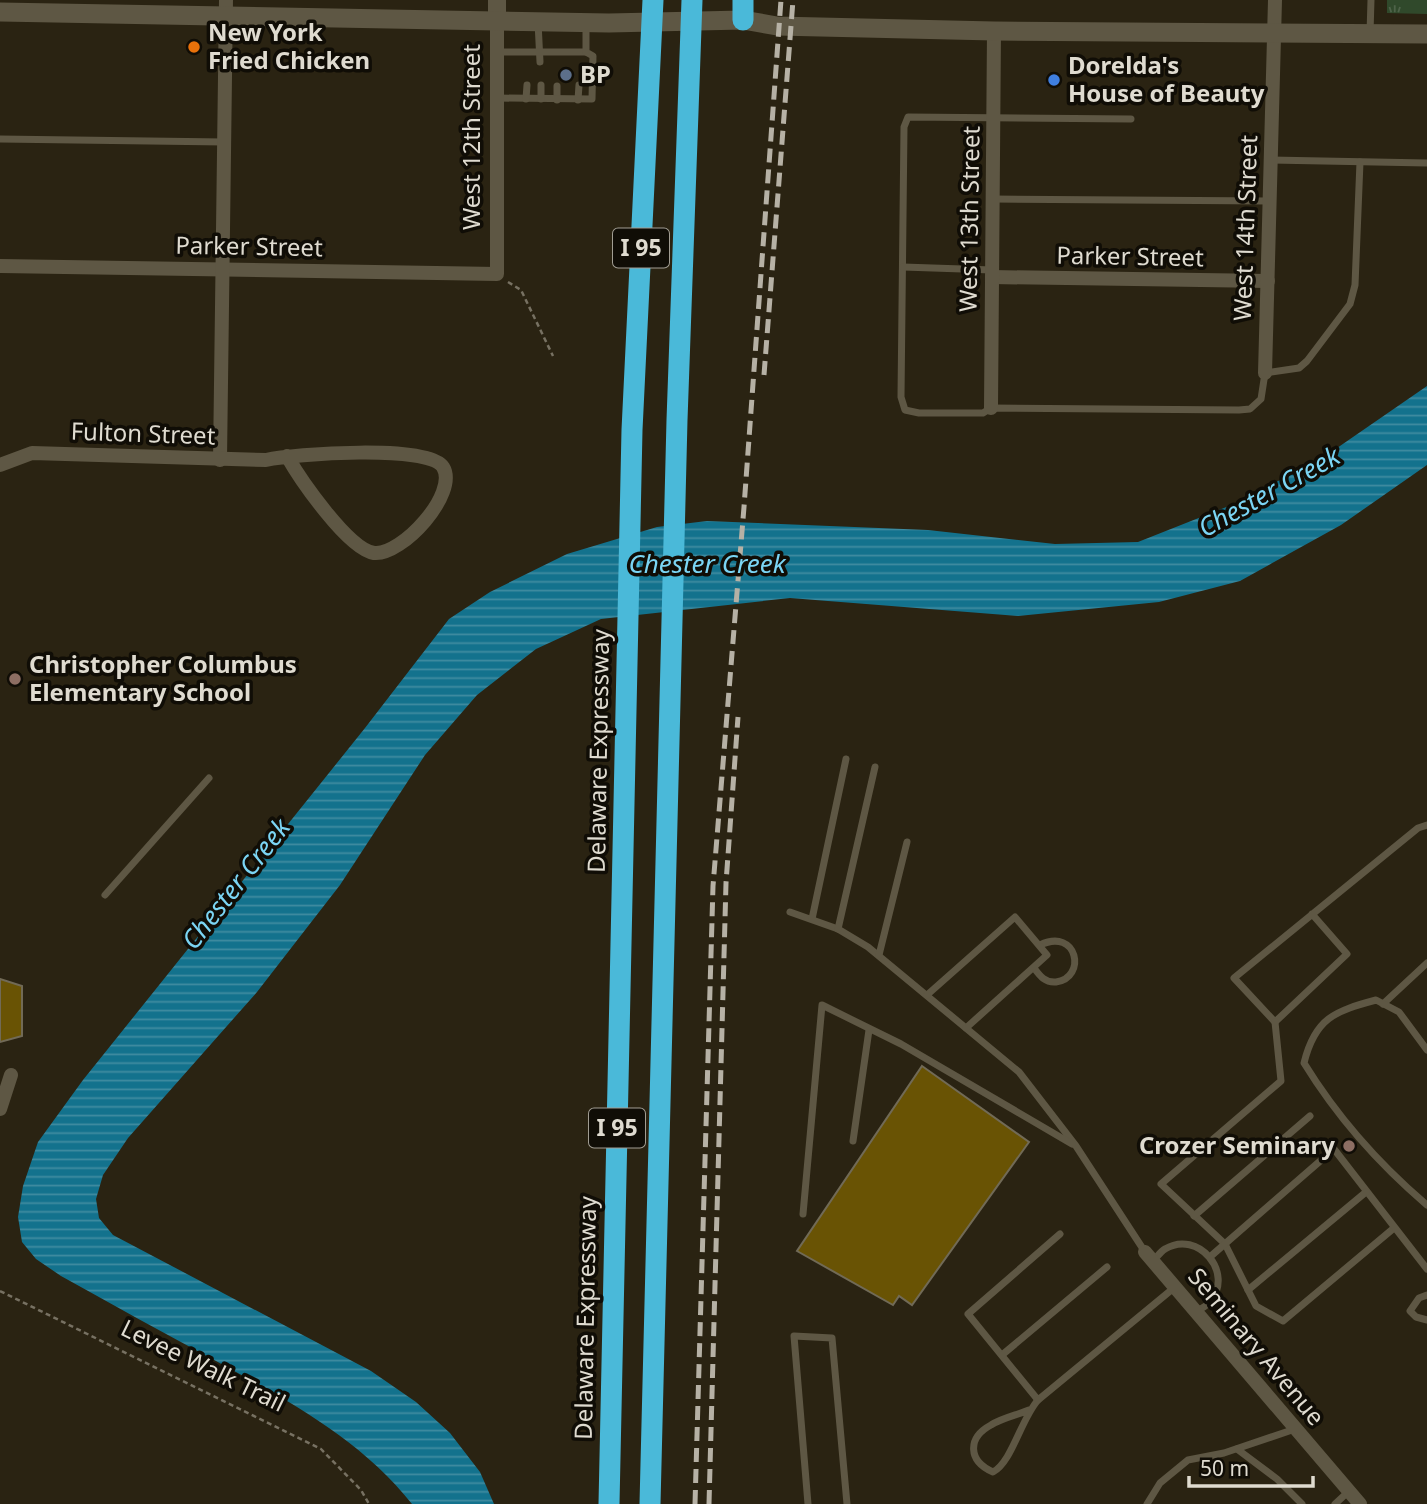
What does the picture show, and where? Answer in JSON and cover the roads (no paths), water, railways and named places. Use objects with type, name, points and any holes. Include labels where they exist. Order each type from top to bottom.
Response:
[{"type":"highway","name":"Delaware Expressway","points":[[608,1504],[632,430],[653,0]]},
{"type":"highway","name":"I 95","points":[[650,1504],[677,420],[692,0]]},
{"type":"main road","points":[[0,12],[226,8],[497,10],[538,21],[586,22],[743,10],[777,26],[995,31],[1427,34]]},
{"type":"street","name":"West 14th Street","points":[[1265,373],[1275,0]]},
{"type":"street","points":[[220,460],[226,8]]},
{"type":"street","name":"West 12th Street","points":[[497,10],[497,274]]},
{"type":"street","name":"West 13th Street","points":[[991,408],[995,31]]},
{"type":"street","name":"Parker Street","points":[[0,266],[497,274]]},
{"type":"street","name":"Parker Street","points":[[992,274],[1268,281]]},
{"type":"street","name":"Fulton Street","points":[[0,466],[32,453],[220,460],[266,460],[287,456],[318,453],[428,456],[442,466],[446,480],[436,507],[403,543],[387,552],[372,553],[360,546],[316,502],[287,456]]},
{"type":"street","points":[[0,1109],[11,1075]]},
{"type":"street","name":"Seminary Avenue","points":[[1149,1256],[1360,1504]]},
{"type":"lane","points":[[1370,33],[1371,0]]},
{"type":"lane","points":[[538,21],[540,62]]},
{"type":"lane","points":[[578,63],[586,22]]},
{"type":"lane","points":[[497,52],[528,57],[539,52],[582,52],[593,56],[592,99],[497,98]]},
{"type":"lane","points":[[556,52],[557,62]]},
{"type":"lane","points":[[527,85],[527,99]]},
{"type":"lane","points":[[541,85],[541,99]]},
{"type":"lane","points":[[578,100],[579,85]]},
{"type":"lane","points":[[557,86],[558,100]]},
{"type":"lane","points":[[1131,119],[913,116],[905,121],[901,397],[905,410],[919,413],[983,412],[991,408],[1250,409],[1261,399],[1265,373],[1299,368],[1350,304],[1355,285],[1360,162]]},
{"type":"lane","points":[[0,139],[224,142]]},
{"type":"lane","points":[[1271,160],[1427,163]]},
{"type":"lane","points":[[993,199],[1269,201]]},
{"type":"lane","points":[[903,267],[992,274]]},
{"type":"lane","points":[[812,919],[846,759]]},
{"type":"lane","points":[[838,929],[875,767]]},
{"type":"lane","points":[[105,895],[209,778]]},
{"type":"lane","points":[[1394,1228],[1283,1321],[1256,1306],[1225,1244],[1161,1184],[1281,1081],[1275,1022],[1234,978],[1418,828],[1427,825]]},
{"type":"lane","points":[[879,955],[907,842]]},
{"type":"lane","points":[[790,912],[838,929],[879,955],[1019,1072],[1076,1146],[1149,1256],[1181,1244],[1198,1247],[1211,1256],[1218,1271],[1218,1287],[1210,1302],[1196,1312]]},
{"type":"lane","points":[[1275,1022],[1347,954],[1312,914]]},
{"type":"lane","points":[[927,995],[1015,917],[1047,955],[966,1028]]},
{"type":"lane","points":[[1034,968],[1040,978],[1052,982],[1063,980],[1072,972],[1075,960],[1072,949],[1062,941],[1050,940],[1040,946]]},
{"type":"lane","points":[[1383,1003],[1427,963]]},
{"type":"lane","points":[[1427,1050],[1399,1012],[1376,1000],[1343,1009],[1320,1024],[1309,1042],[1304,1063],[1319,1087],[1355,1132],[1404,1185],[1427,1205]]},
{"type":"lane","points":[[803,1214],[822,1005],[901,1044],[1076,1146]]},
{"type":"lane","points":[[853,1141],[869,1030]]},
{"type":"lane","points":[[1194,1216],[1310,1116]]},
{"type":"lane","points":[[1211,1256],[1334,1149],[1427,1269]]},
{"type":"lane","points":[[1248,1290],[1366,1192]]},
{"type":"lane","points":[[1038,1400],[968,1314],[1060,1234]]},
{"type":"lane","points":[[1002,1355],[1107,1266]]},
{"type":"lane","points":[[1029,1410],[990,1425],[979,1434],[973,1455],[978,1463],[993,1472],[999,1469],[1029,1410],[1038,1400],[1175,1287]]},
{"type":"lane","points":[[1427,1295],[1419,1298],[1410,1311],[1416,1317],[1427,1320]]},
{"type":"lane","points":[[808,1504],[794,1336],[832,1338],[847,1504]]},
{"type":"lane","points":[[1147,1504],[1160,1483],[1188,1460],[1237,1449],[1295,1429]]},
{"type":"lane","points":[[1237,1449],[1278,1479],[1302,1504]]},
{"type":"lane","points":[[1335,1504],[1349,1491]]},
{"type":"water","name":"Chester Creek","points":[[1427,386],[1427,465],[1341,525],[1240,581],[1159,602],[1018,616],[790,598],[601,619],[536,649],[477,695],[425,755],[340,885],[257,992],[128,1138],[103,1175],[96,1199],[99,1218],[113,1235],[371,1371],[416,1402],[450,1433],[480,1472],[494,1504],[412,1504],[370,1460],[296,1406],[61,1276],[36,1259],[22,1242],[18,1217],[23,1186],[38,1142],[83,1080],[449,619],[490,592],[567,554],[657,527],[707,521],[928,530],[1055,544],[1138,542],[1234,504],[1324,457]]},
{"type":"railway","points":[[695,1504],[713,886],[781,0]]},
{"type":"railway","points":[[764,375],[793,0]]},
{"type":"railway","points":[[709,1504],[726,883],[738,717]]},
{"type":"place","name":"New York Fried Chicken","points":[[194,47]]},
{"type":"place","name":"BP","points":[[566,75]]},
{"type":"place","name":"Dorelda's House of Beauty","points":[[1054,80]]},
{"type":"place","name":"Christopher Columbus Elementary School","points":[[15,679]]},
{"type":"place","name":"Crozer Seminary","points":[[1349,1146]]}]
